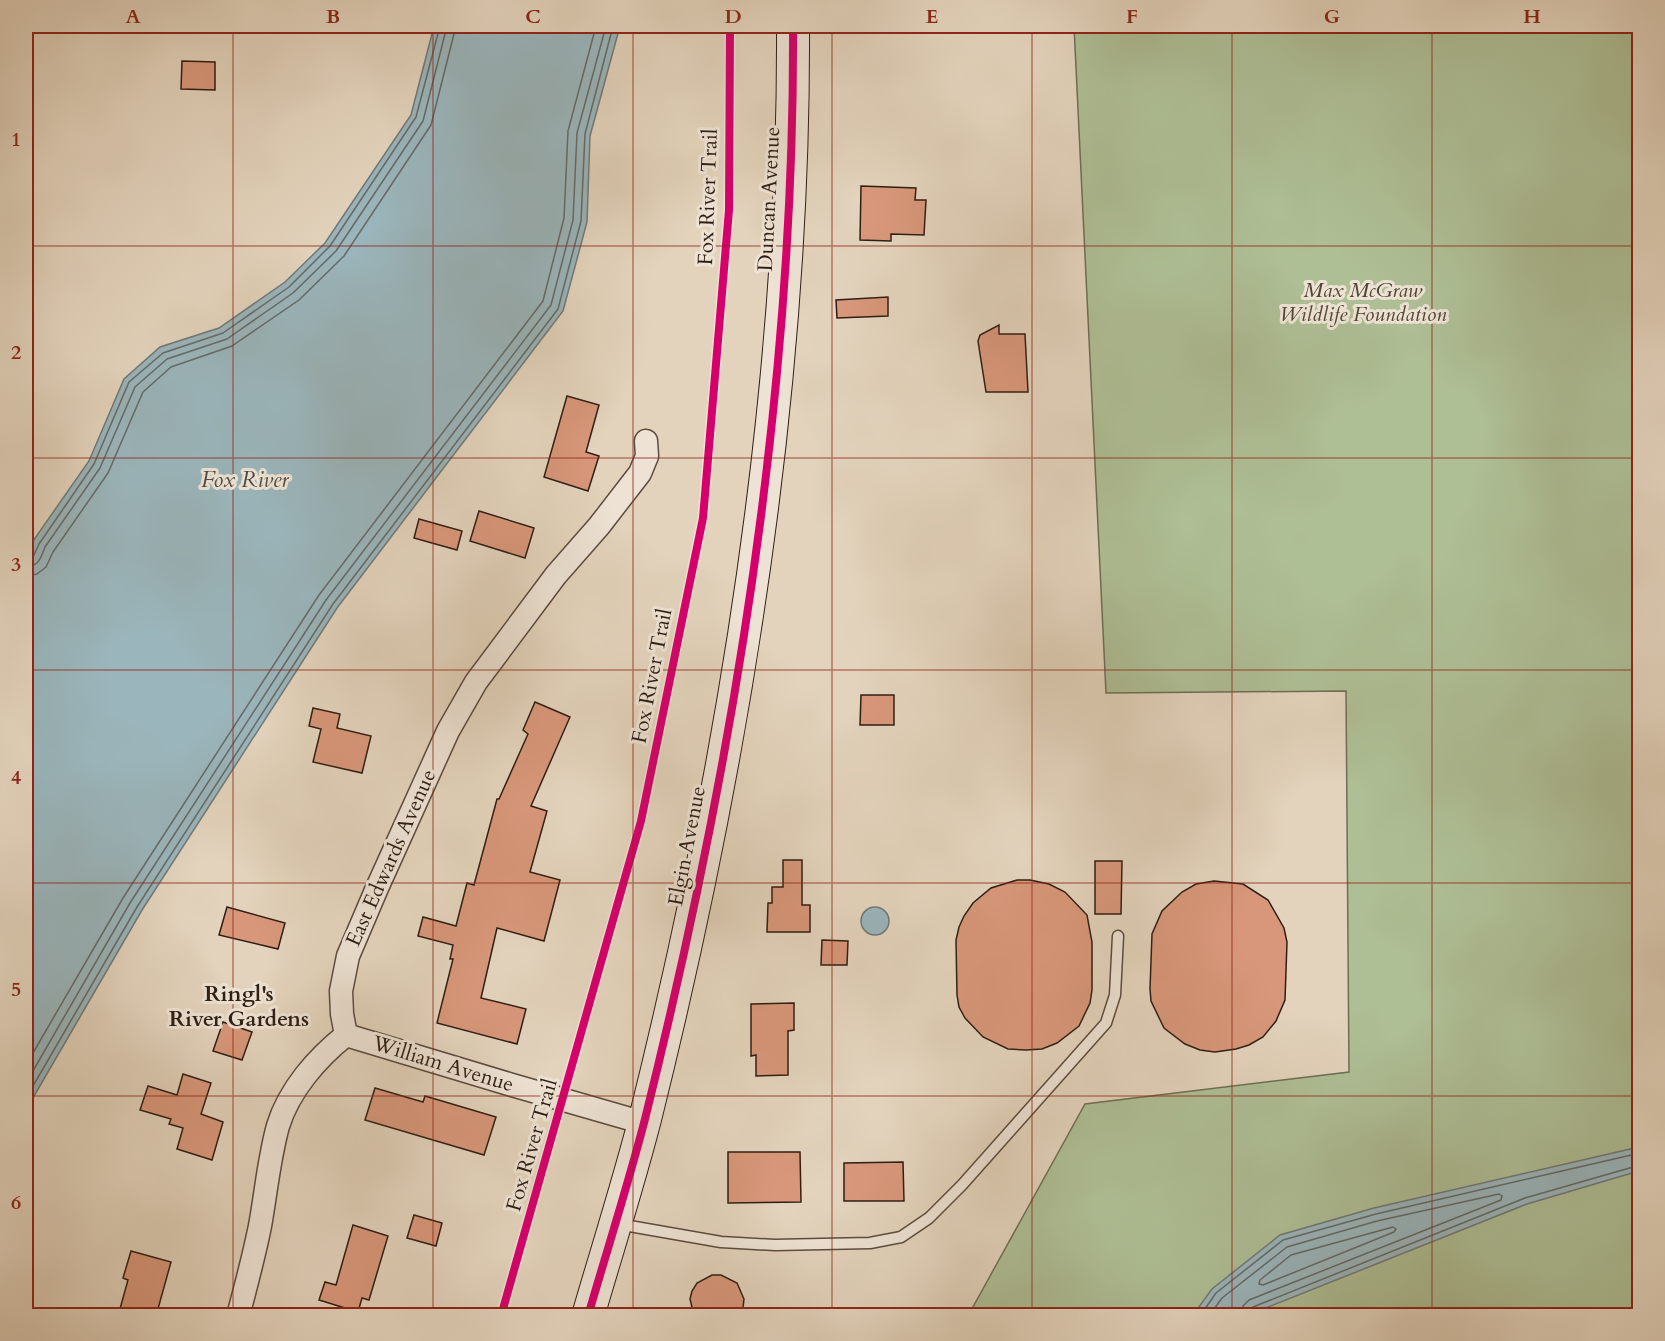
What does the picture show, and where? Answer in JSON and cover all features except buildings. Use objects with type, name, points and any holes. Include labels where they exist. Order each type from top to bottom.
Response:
[{"type":"street","name":"Duncan Avenue","points":[[776,374],[788,209],[793,26]]},
{"type":"street","name":"Elgin Avenue","points":[[588,1316],[644,1123],[682,964],[719,779],[760,523],[776,374]]},
{"type":"street","name":"East Edwards Avenue","points":[[346,1035],[341,991],[348,956],[376,888],[452,723],[476,682],[556,575],[599,526],[640,473],[647,456],[646,441]]},
{"type":"street","name":"William Avenue","points":[[346,1035],[644,1123]]},
{"type":"street","points":[[238,1316],[282,1115],[314,1064],[330,1047],[346,1035]]},
{"type":"lane","points":[[615,1224],[711,1242],[775,1245],[870,1243],[893,1239],[908,1233],[929,1218],[962,1185],[1106,1023],[1115,995],[1118,936]]},
{"type":"green space","name":"Max McGraw Wildlife Foundation","points":[[1074,26],[1639,26],[1639,1315],[968,1316],[1085,1104],[1349,1072],[1346,691],[1106,693]]},
{"type":"water","name":"Fox River","points":[[434,26],[620,26],[590,136],[587,222],[563,311],[337,608],[142,910],[26,1110],[26,560],[33,541],[89,461],[124,379],[160,347],[219,328],[285,282],[325,243],[411,115]]},
{"type":"water","points":[[875,907],[885,911],[889,921],[885,931],[875,935],[865,931],[861,921],[865,911]]},
{"type":"water","points":[[1639,1147],[1639,1171],[1527,1204],[1248,1315],[1193,1315],[1212,1289],[1280,1235],[1374,1208]]},
{"type":"cycle path","name":"Fox River Trail","points":[[501,1316],[641,821],[703,518],[729,210],[730,26]]},
{"type":"cycle path","points":[[588,1316],[645,1119],[677,986],[706,851],[753,577],[770,439],[783,301],[791,163],[793,26]]},
{"type":"district","name":"Ringl's River Gardens","points":[[239,1006]]}]
